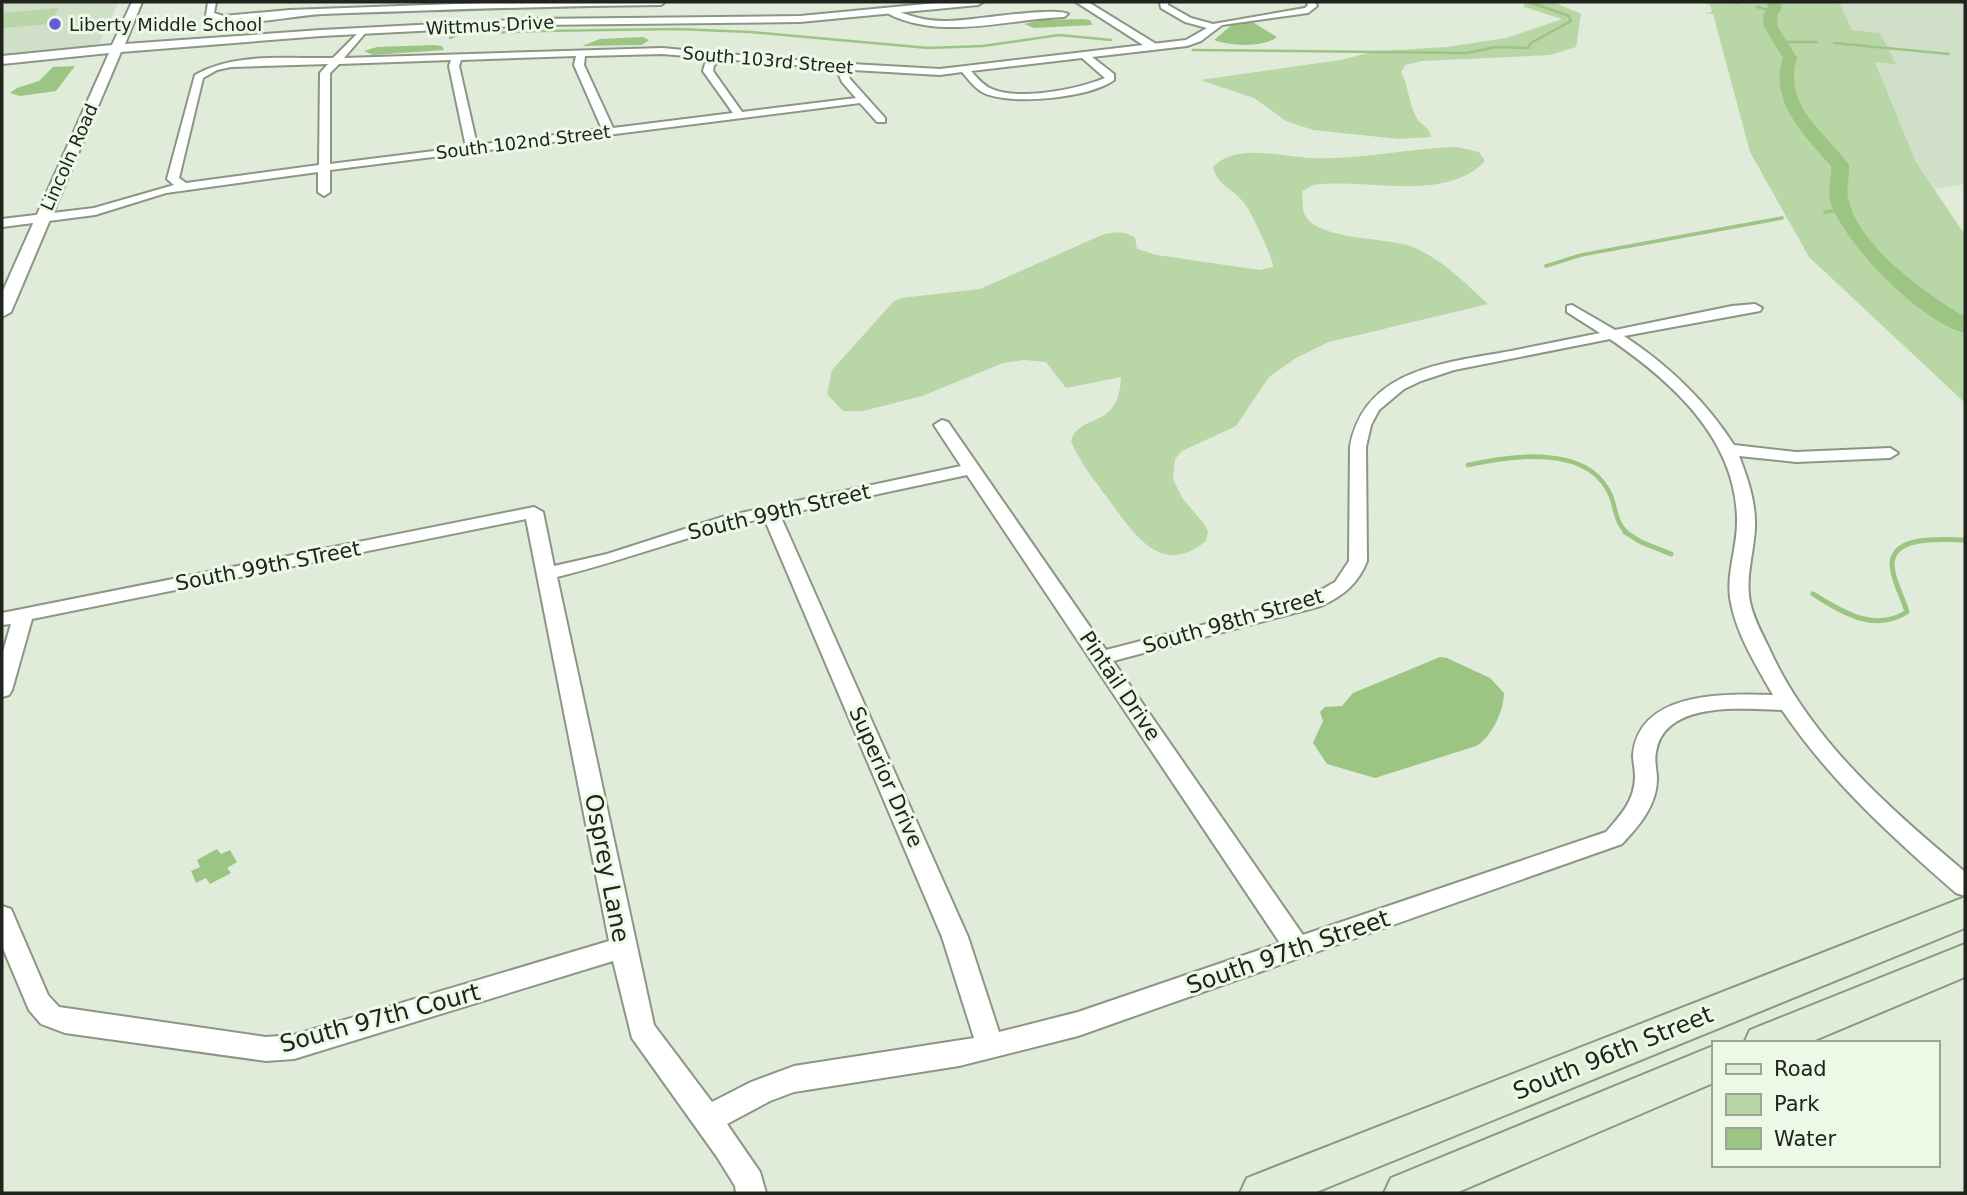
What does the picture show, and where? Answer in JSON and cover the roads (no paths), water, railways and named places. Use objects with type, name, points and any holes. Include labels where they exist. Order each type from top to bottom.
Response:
[{"type":"main road","name":"South 96th Street","points":[[1262,1193],[1965,912]]},
{"type":"main road","points":[[1769,1041],[1965,960]]},
{"type":"main road","points":[[1406,1193],[1712,1064]]},
{"type":"street","name":"Lincoln Road","points":[[2,312],[137,2]]},
{"type":"street","points":[[212,2],[209,14],[214,17],[246,19],[290,13],[491,4],[661,2]]},
{"type":"street","name":"Wittmus Drive","points":[[2,60],[117,49],[491,24],[800,19],[978,2]]},
{"type":"street","points":[[1081,2],[1155,47]]},
{"type":"street","points":[[1164,2],[1164,6],[1188,20],[1212,26]]},
{"type":"street","points":[[491,4],[491,24]]},
{"type":"street","name":"South 103rd Street","points":[[184,187],[173,179],[198,77],[214,68],[247,62],[662,51],[850,67],[919,71],[965,70],[1187,43],[1198,39],[1212,26],[1227,20],[1302,11],[1312,4]]},
{"type":"street","points":[[890,11],[902,19],[935,24],[1064,14]]},
{"type":"street","points":[[324,192],[325,73],[363,32]]},
{"type":"street","points":[[581,53],[579,65],[609,132]]},
{"type":"street","points":[[965,70],[983,89],[1002,95],[1089,88],[1109,80],[1111,76],[1107,71],[1085,56]]},
{"type":"street","points":[[457,57],[454,66],[472,149]]},
{"type":"street","points":[[721,57],[710,64],[708,71],[739,115]]},
{"type":"street","points":[[850,67],[844,78],[881,120]]},
{"type":"street","name":"South 102nd Street","points":[[2,226],[114,212],[184,187],[863,100]]},
{"type":"street","points":[[1612,334],[1732,310],[1755,308]]},
{"type":"street","points":[[1572,309],[1612,334],[1669,376],[1705,412],[1730,450],[1742,485],[1746,517],[1737,578],[1742,611],[1760,655],[1787,703],[1827,758],[1857,791],[1965,886]]},
{"type":"street","name":"South 98th Street","points":[[1101,658],[1301,605],[1340,589],[1355,570],[1358,561],[1358,447],[1361,431],[1364,419],[1385,395],[1418,377],[1612,334]]},
{"type":"street","name":"Pintail Drive","points":[[942,425],[1297,948]]},
{"type":"street","points":[[1730,450],[1796,457],[1890,453]]},
{"type":"street","name":"South 99th Street","points":[[548,573],[612,558],[712,525],[972,469]]},
{"type":"street","name":"Osprey Lane","points":[[534,512],[642,1030],[734,1159],[749,1182],[751,1193]]},
{"type":"street","name":"South 99th STreet","points":[[2,619],[534,512]]},
{"type":"street","name":"Superior Drive","points":[[770,512],[955,937],[990,1047]]},
{"type":"street","points":[[2,690],[23,615]]},
{"type":"street","name":"South 97th Street","points":[[706,1120],[761,1091],[804,1076],[909,1063],[990,1047],[1098,1017],[1614,838],[1638,813],[1646,781],[1644,752],[1652,728],[1669,716],[1700,704],[1787,703]]},
{"type":"street","name":"South 97th Court","points":[[2,916],[38,1002],[50,1016],[65,1021],[234,1047],[294,1047],[623,947]]},
{"type":"water","points":[[1041,20],[1090,20],[1092,25],[1034,28],[1024,24]]},
{"type":"water","points":[[1251,21],[1277,37],[1271,41],[1246,45],[1214,40],[1233,24]]},
{"type":"water","points":[[643,37],[649,40],[642,45],[582,46],[600,39]]},
{"type":"water","points":[[442,46],[444,50],[373,55],[364,51],[377,47]]},
{"type":"water","points":[[75,66],[56,91],[20,96],[10,93],[39,81],[53,67]]},
{"type":"water","points":[[1440,657],[1490,678],[1504,693],[1496,723],[1482,742],[1375,778],[1327,764],[1313,743],[1323,721],[1320,712],[1325,707],[1342,706],[1353,693]]},
{"type":"water","points":[[217,849],[221,854],[230,850],[237,862],[227,868],[231,873],[210,884],[206,878],[196,883],[191,871],[200,867],[197,860]]},
{"type":"waterway","points":[[1193,50],[1467,53],[1496,47],[1528,48],[1531,43],[1571,21],[1569,16],[1529,2]]},
{"type":"waterway","points":[[1731,2],[1738,3]]},
{"type":"waterway","points":[[1774,2],[1774,10],[1770,15],[1771,27],[1790,58],[1785,73],[1786,85],[1801,121],[1840,165],[1839,197],[1849,221],[1892,274],[1947,316],[1965,326]]},
{"type":"waterway","points":[[1757,7],[1773,11]]},
{"type":"waterway","points":[[540,31],[677,29],[750,32],[928,48],[983,46],[1059,35],[1111,40]]},
{"type":"waterway","points":[[450,38],[459,34],[540,31]]},
{"type":"waterway","points":[[1781,42],[1817,42]]},
{"type":"waterway","points":[[1834,43],[1949,54]]},
{"type":"waterway","points":[[1825,212],[1844,210]]},
{"type":"waterway","points":[[1546,266],[1581,255],[1782,218]]},
{"type":"waterway","points":[[1468,465],[1524,457],[1544,457],[1581,465],[1596,475],[1608,490],[1619,523],[1627,533]]},
{"type":"waterway","points":[[1625,532],[1641,542],[1671,554]]},
{"type":"waterway","points":[[1813,594],[1858,618],[1882,621],[1895,618],[1907,612],[1894,576],[1892,564],[1895,554],[1910,543],[1965,540]]},
{"type":"place","name":"Liberty Middle School","points":[[55,24]]}]
